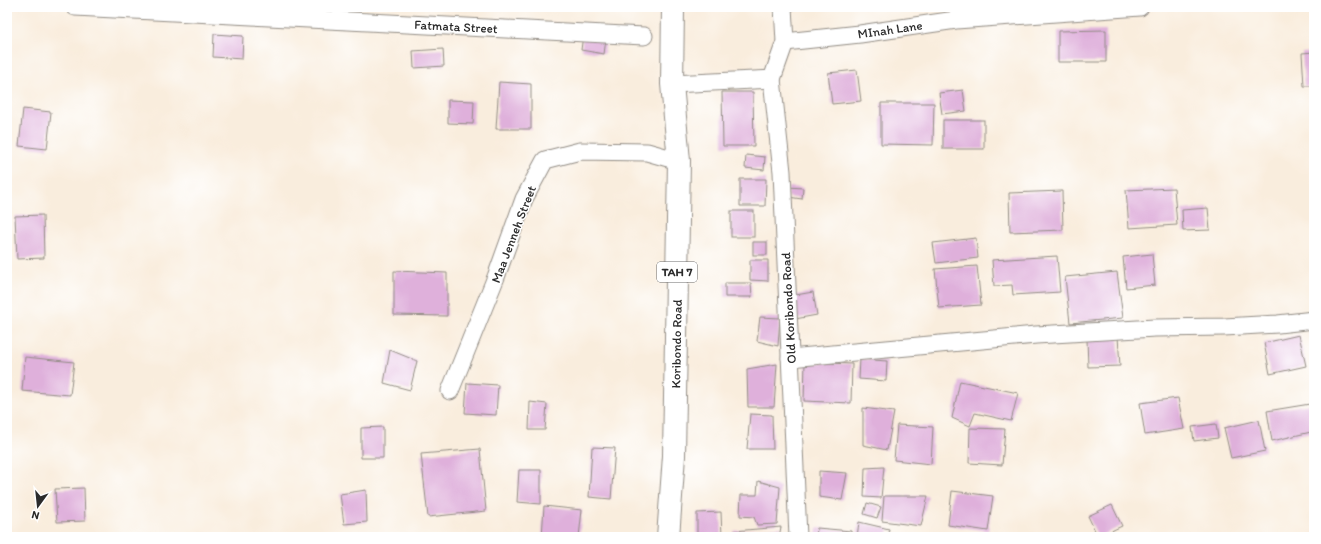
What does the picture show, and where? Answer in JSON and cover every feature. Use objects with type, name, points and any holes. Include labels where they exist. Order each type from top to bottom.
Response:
[{"type":"highway","name":"Koribondo Road","points":[[668,537],[674,456],[679,161],[672,84],[673,7]]},
{"type":"street","name":"Fatmata Street","points":[[75,7],[644,36]]},
{"type":"street","name":"Old Koribondo Road","points":[[783,7],[784,42],[772,79],[782,172],[798,537]]},
{"type":"street","name":"MInah Lane","points":[[784,42],[860,34],[956,20],[1140,7]]},
{"type":"street","points":[[672,84],[772,79]]},
{"type":"street","name":"Maa Jenneh Street","points":[[450,391],[496,277],[524,199],[545,160],[580,150],[647,152],[679,161]]},
{"type":"street","points":[[790,358],[1036,336],[1155,328],[1232,327],[1314,320]]},
{"type":"building","points":[[1106,30],[1106,62],[1058,62],[1058,31]]},
{"type":"building","points":[[214,34],[243,36],[242,59],[213,57]]},
{"type":"building","points":[[583,35],[606,39],[604,54],[581,50]]},
{"type":"building","points":[[443,49],[444,66],[414,68],[413,51]]},
{"type":"building","points":[[1314,52],[1314,86],[1304,86],[1302,53]]},
{"type":"building","points":[[857,70],[861,101],[832,104],[828,73]]},
{"type":"building","points":[[499,82],[531,84],[531,129],[496,129]]},
{"type":"building","points":[[963,90],[966,111],[942,114],[939,93]]},
{"type":"building","points":[[722,92],[753,92],[754,146],[723,146]]},
{"type":"building","points":[[448,100],[474,101],[473,124],[448,123]]},
{"type":"building","points":[[881,103],[934,103],[933,145],[881,144]]},
{"type":"building","points":[[23,109],[51,112],[47,149],[19,146]]},
{"type":"building","points":[[943,120],[984,120],[984,149],[943,149]]},
{"type":"building","points":[[746,155],[765,157],[764,170],[745,168]]},
{"type":"building","points":[[740,179],[766,179],[765,206],[740,206]]},
{"type":"building","points":[[788,187],[803,188],[802,199],[788,197]]},
{"type":"building","points":[[1174,188],[1177,225],[1129,228],[1126,190]]},
{"type":"building","points":[[1062,191],[1063,230],[1010,232],[1009,193]]},
{"type":"building","points":[[1208,208],[1210,230],[1183,231],[1182,210]]},
{"type":"building","points":[[731,211],[754,211],[754,237],[731,237]]},
{"type":"building","points":[[43,215],[44,258],[17,259],[15,216]]},
{"type":"building","points":[[976,238],[978,258],[936,263],[933,243]]},
{"type":"building","points":[[753,242],[767,242],[767,255],[753,255]]},
{"type":"building","points":[[1152,254],[1155,285],[1126,288],[1123,257]]},
{"type":"building","points":[[1057,256],[1060,292],[1013,295],[1012,285],[994,286],[992,260]]},
{"type":"building","points":[[750,260],[768,260],[768,281],[750,280]]},
{"type":"building","points":[[977,266],[981,305],[939,308],[935,269]]},
{"type":"building","points":[[394,271],[447,273],[447,316],[394,315]]},
{"type":"building","points":[[1117,272],[1123,318],[1070,323],[1065,277]]},
{"type":"building","points":[[725,283],[751,283],[752,297],[725,297]]},
{"type":"building","points":[[813,292],[817,315],[795,319],[790,296]]},
{"type":"building","points":[[760,317],[780,318],[778,346],[757,341]]},
{"type":"building","points":[[1299,335],[1306,366],[1270,374],[1264,343]]},
{"type":"building","points":[[1118,337],[1120,366],[1088,367],[1087,339]]},
{"type":"building","points":[[390,350],[417,361],[410,390],[384,383]]},
{"type":"building","points":[[25,357],[74,362],[70,395],[22,391]]},
{"type":"building","points":[[860,359],[887,361],[886,381],[859,379]]},
{"type":"building","points":[[805,362],[852,364],[851,403],[804,401]]},
{"type":"building","points":[[777,364],[774,407],[748,407],[747,369]]},
{"type":"building","points":[[960,381],[1018,393],[1011,421],[975,413],[970,426],[952,418]]},
{"type":"building","points":[[467,383],[498,385],[496,415],[465,413]]},
{"type":"building","points":[[1178,398],[1184,429],[1145,435],[1140,403]]},
{"type":"building","points":[[530,402],[547,404],[545,430],[529,430]]},
{"type":"building","points":[[1310,404],[1311,432],[1272,441],[1267,411]]},
{"type":"building","points":[[863,408],[894,412],[887,450],[863,445]]},
{"type":"building","points":[[750,414],[772,415],[773,449],[747,449]]},
{"type":"building","points":[[1259,420],[1265,451],[1231,458],[1224,428]]},
{"type":"building","points":[[1216,424],[1218,438],[1194,441],[1192,427]]},
{"type":"building","points":[[897,425],[933,427],[931,464],[894,460]]},
{"type":"building","points":[[383,427],[383,458],[361,458],[361,428]]},
{"type":"building","points":[[970,428],[1005,429],[1002,465],[969,463]]},
{"type":"building","points":[[592,447],[615,448],[611,499],[589,497]]},
{"type":"building","points":[[480,449],[486,511],[428,517],[421,454]]},
{"type":"building","points":[[884,467],[881,498],[864,497],[865,468]]},
{"type":"building","points":[[519,470],[541,470],[541,504],[517,502]]},
{"type":"building","points":[[819,471],[847,473],[842,500],[819,497]]},
{"type":"building","points":[[758,481],[780,487],[777,524],[757,525],[754,517],[740,516],[741,495],[757,495]]},
{"type":"building","points":[[84,488],[85,521],[57,522],[55,489]]},
{"type":"building","points":[[366,490],[367,522],[344,524],[340,494]]},
{"type":"building","points":[[952,491],[993,496],[988,531],[948,525]]},
{"type":"building","points":[[884,496],[928,496],[921,526],[882,521]]},
{"type":"building","points":[[867,503],[881,507],[877,518],[864,514]]},
{"type":"building","points":[[1112,505],[1122,526],[1098,537],[1088,516]]},
{"type":"building","points":[[544,506],[582,510],[579,537],[542,537]]},
{"type":"building","points":[[721,512],[722,537],[697,537],[697,513]]},
{"type":"building","points":[[859,522],[889,529],[887,537],[857,537]]},
{"type":"building","points":[[781,527],[779,537],[735,537],[734,531]]},
{"type":"building","points":[[817,528],[851,531],[851,537],[816,537]]}]
